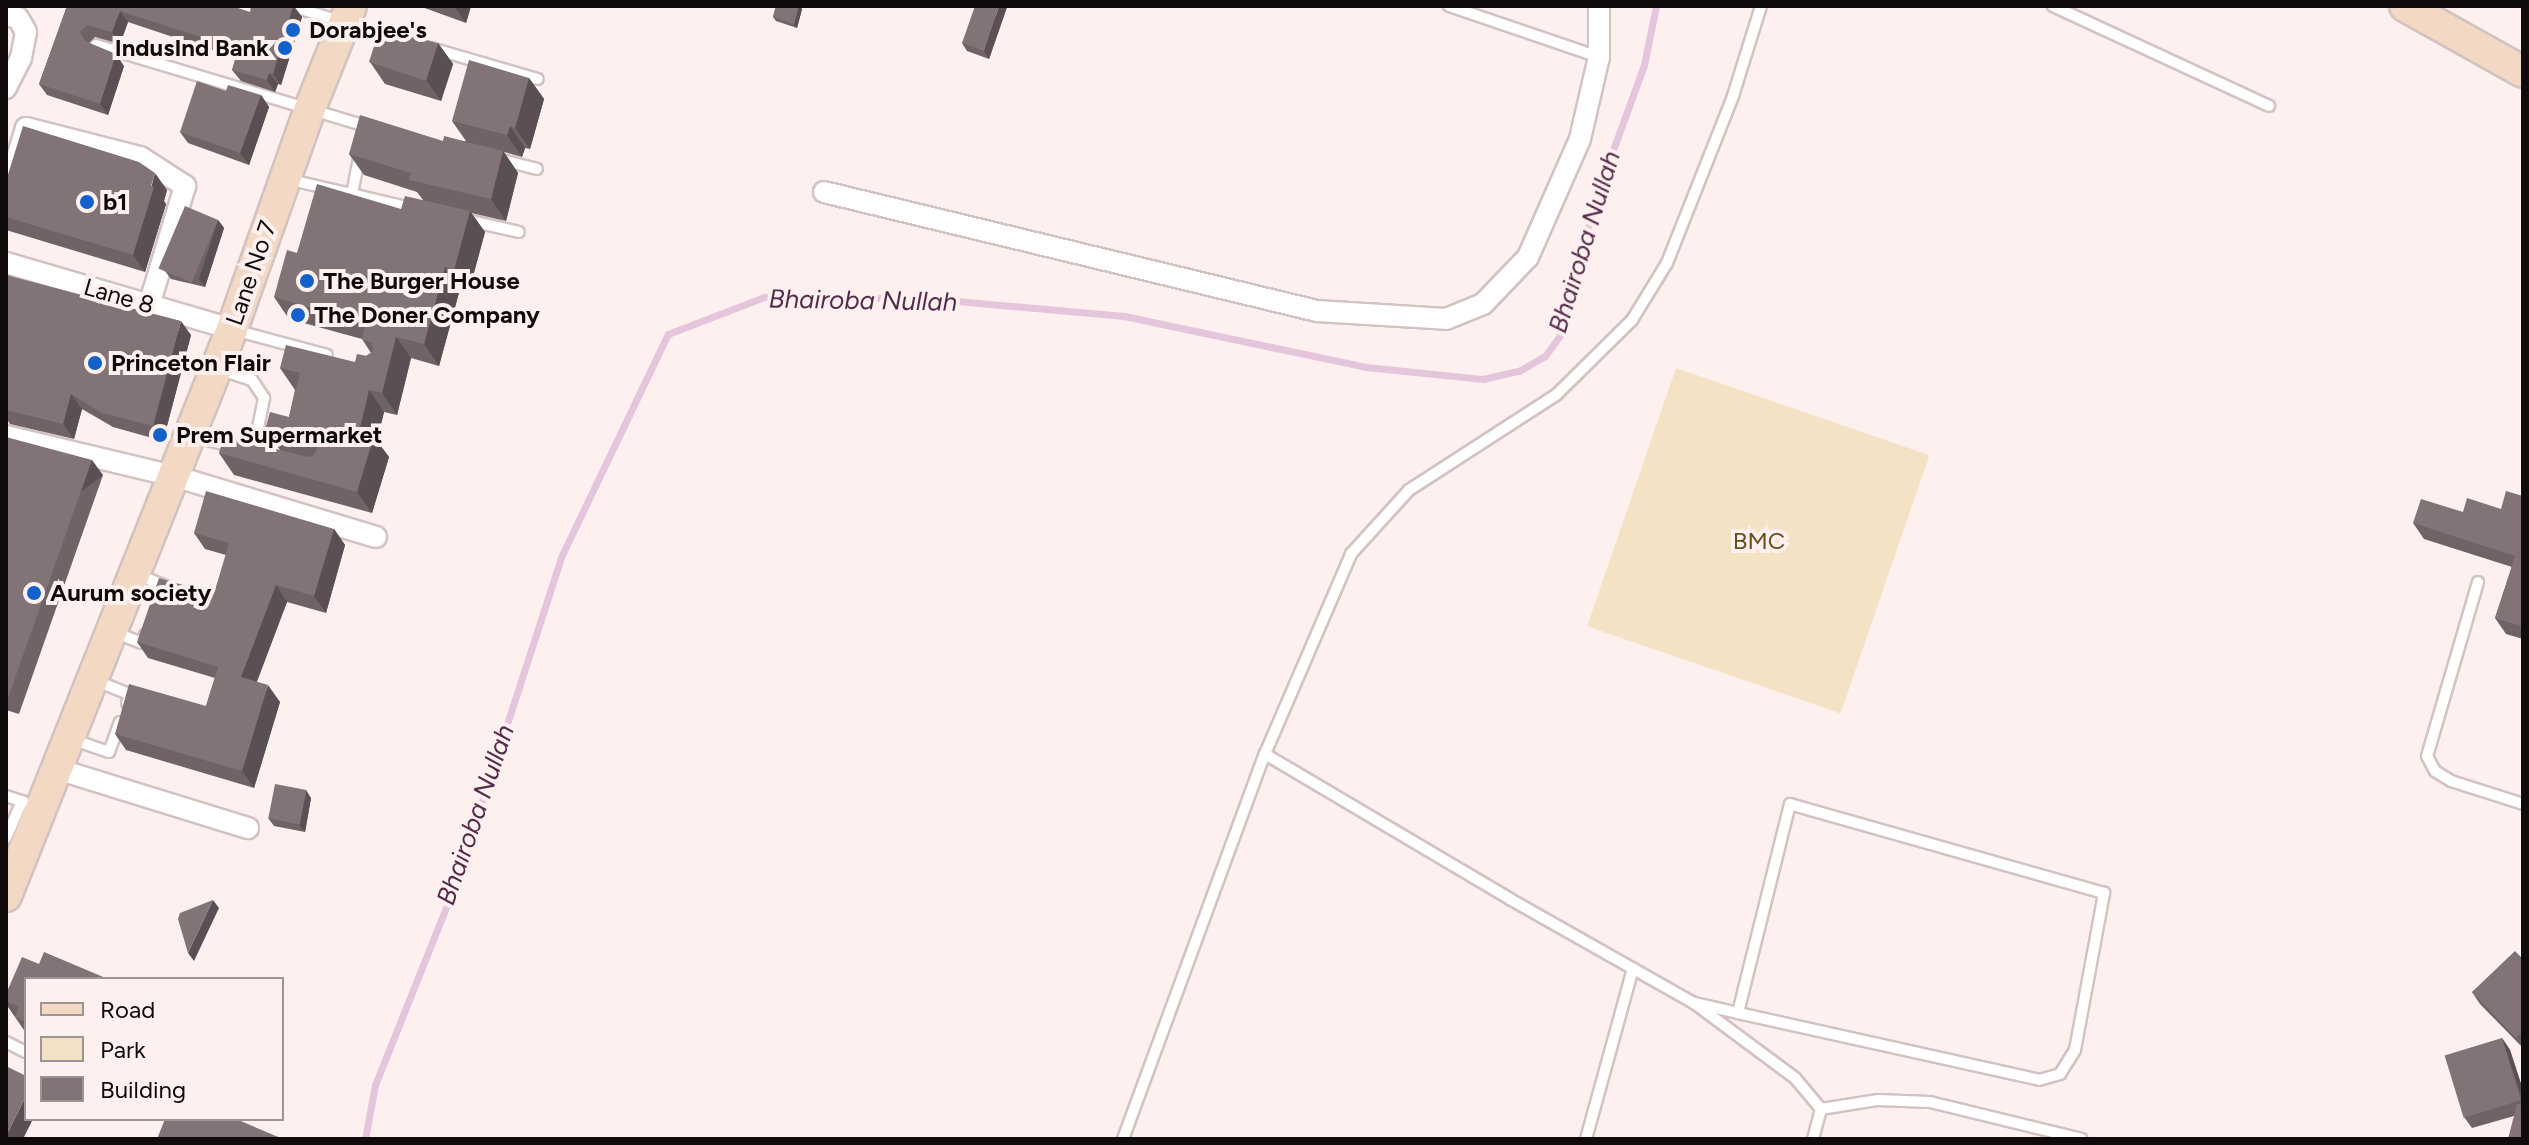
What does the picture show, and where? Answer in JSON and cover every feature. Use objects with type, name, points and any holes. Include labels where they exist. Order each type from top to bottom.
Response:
[{"type":"main road","points":[[2405,6],[2523,72]]},
{"type":"main road","points":[[2445,6],[2523,51]]},
{"type":"main road","name":"Lane No 7","points":[[6,896],[32,804],[57,769],[112,632],[232,329],[309,111],[348,14]]},
{"type":"street","points":[[824,192],[1317,311],[1446,319],[1483,304],[1528,257],[1580,139],[1599,57],[1599,6]]},
{"type":"street","points":[[6,15],[18,18],[26,32],[21,58],[6,88]]},
{"type":"street","points":[[6,194],[26,128],[140,157],[185,186],[149,305]]},
{"type":"street","name":"Lane 8","points":[[6,263],[232,329]]},
{"type":"street","points":[[6,436],[174,476],[376,537]]},
{"type":"street","points":[[57,769],[248,828]]},
{"type":"lane","points":[[291,6],[348,14],[400,39]]},
{"type":"lane","points":[[1449,6],[1599,57]]},
{"type":"lane","points":[[1123,1139],[1265,754],[1351,554],[1409,490],[1556,395],[1632,320],[1667,263],[1733,96],[1761,6]]},
{"type":"lane","points":[[2053,6],[2269,106]]},
{"type":"lane","points":[[415,43],[538,79]]},
{"type":"lane","points":[[96,45],[381,130]]},
{"type":"lane","points":[[352,194],[366,126]]},
{"type":"lane","points":[[480,155],[537,169]]},
{"type":"lane","points":[[285,178],[428,211]]},
{"type":"lane","points":[[458,218],[519,232]]},
{"type":"lane","points":[[232,329],[339,359]]},
{"type":"lane","points":[[216,369],[252,380],[259,386],[264,398],[253,452]]},
{"type":"lane","points":[[190,435],[267,455]]},
{"type":"lane","points":[[135,574],[165,586],[159,600]]},
{"type":"lane","points":[[2478,582],[2427,756],[2435,771],[2451,781],[2523,804]]},
{"type":"lane","points":[[112,632],[142,643],[148,629]]},
{"type":"lane","points":[[69,738],[109,752],[131,695],[93,679]]},
{"type":"lane","points":[[1265,754],[1694,1003],[1795,1078],[1821,1109]]},
{"type":"lane","points":[[6,796],[32,804],[6,838]]},
{"type":"lane","points":[[1694,1003],[1738,1013],[2039,1080],[2060,1074],[2075,1050],[2104,893],[1790,804],[1738,1013]]},
{"type":"lane","points":[[1586,1139],[1633,968]]},
{"type":"lane","points":[[6,1042],[24,1051]]},
{"type":"lane","points":[[1821,1109],[1878,1100],[1930,1102],[2082,1139]]},
{"type":"lane","points":[[1813,1139],[1821,1109]]},
{"type":"green space","name":"BMC","points":[[1676,368],[1929,455],[1841,713],[1587,626]]},
{"type":"building","points":[[67,6],[232,6],[250,12],[251,6],[293,6],[273,74],[269,73],[267,80],[232,70],[238,49],[120,11],[112,32],[87,25],[80,32],[85,41],[116,54],[100,104],[39,84]]},
{"type":"building","points":[[776,6],[799,6],[794,24],[773,17]]},
{"type":"building","points":[[975,6],[999,6],[984,51],[962,43]]},
{"type":"building","points":[[381,25],[438,44],[426,81],[369,62]]},
{"type":"building","points":[[469,60],[529,78],[515,128],[510,126],[507,135],[452,121]]},
{"type":"building","points":[[197,81],[226,91],[228,85],[261,95],[240,153],[180,132]]},
{"type":"building","points":[[360,115],[443,141],[444,136],[503,151],[491,199],[409,180],[411,173],[349,154]]},
{"type":"building","name":"b1","points":[[23,126],[139,162],[155,173],[151,186],[154,187],[133,255],[6,217],[6,181]]},
{"type":"building","points":[[317,184],[401,209],[405,196],[470,211],[454,270],[445,267],[424,344],[396,337],[382,393],[369,390],[359,432],[374,436],[357,492],[219,453],[224,435],[307,457],[314,455],[317,448],[312,442],[265,430],[270,412],[289,417],[300,373],[280,368],[286,345],[355,362],[357,354],[367,356],[373,351],[372,343],[362,339],[366,323],[274,297],[287,250],[297,253]]},
{"type":"building","points":[[185,206],[218,220],[192,283],[158,269]]},
{"type":"building","name":"Princeton Flair","points":[[6,275],[181,321],[153,426],[102,413],[71,394],[63,424],[6,410]]},
{"type":"building","name":"Aurum society","points":[[6,437],[92,460],[8,698],[6,698]]},
{"type":"building","points":[[206,491],[334,529],[314,596],[276,585],[241,677],[268,685],[242,771],[115,734],[129,684],[206,706],[218,667],[137,642],[159,578],[214,594],[229,543],[194,533]]},
{"type":"building","points":[[2506,491],[2523,496],[2523,627],[2495,618],[2515,556],[2413,523],[2421,499],[2463,512],[2467,498],[2501,509]]},
{"type":"building","points":[[275,784],[306,790],[300,824],[268,818]]},
{"type":"building","points":[[213,900],[188,953],[178,919],[180,913]]},
{"type":"building","points":[[2515,951],[2523,959],[2523,1032],[2516,1038],[2472,992]]},
{"type":"building","points":[[44,952],[103,977],[24,977],[24,1021],[15,1017],[19,1007],[6,1001],[6,994],[22,957],[39,964]]},
{"type":"building","points":[[2502,1038],[2521,1100],[2464,1118],[2445,1056]]},
{"type":"building","points":[[6,1066],[24,1075],[24,1100],[6,1136]]},
{"type":"building","points":[[2517,1104],[2523,1105],[2523,1139],[2508,1139]]},
{"type":"building","points":[[164,1121],[241,1121],[283,1139],[157,1139]]},
{"type":"waterway","name":"Bhairoba Nullah","points":[[365,1139],[375,1085],[454,887],[562,555],[668,334],[764,297],[922,298],[1124,316],[1366,367],[1483,379],[1519,371],[1545,356],[1564,330],[1571,288],[1597,194],[1644,65],[1656,6]]},
{"type":"place","name":"Dorabjee's","points":[[293,30]]},
{"type":"place","name":"IndusInd Bank","points":[[285,48]]},
{"type":"place","name":"b1","points":[[87,202]]},
{"type":"place","name":"The Burger House","points":[[307,281]]},
{"type":"place","name":"The Doner Company","points":[[298,315]]},
{"type":"place","name":"Princeton Flair","points":[[95,363]]},
{"type":"place","name":"Prem Supermarket","points":[[160,435]]},
{"type":"place","name":"Aurum society","points":[[34,593]]}]
